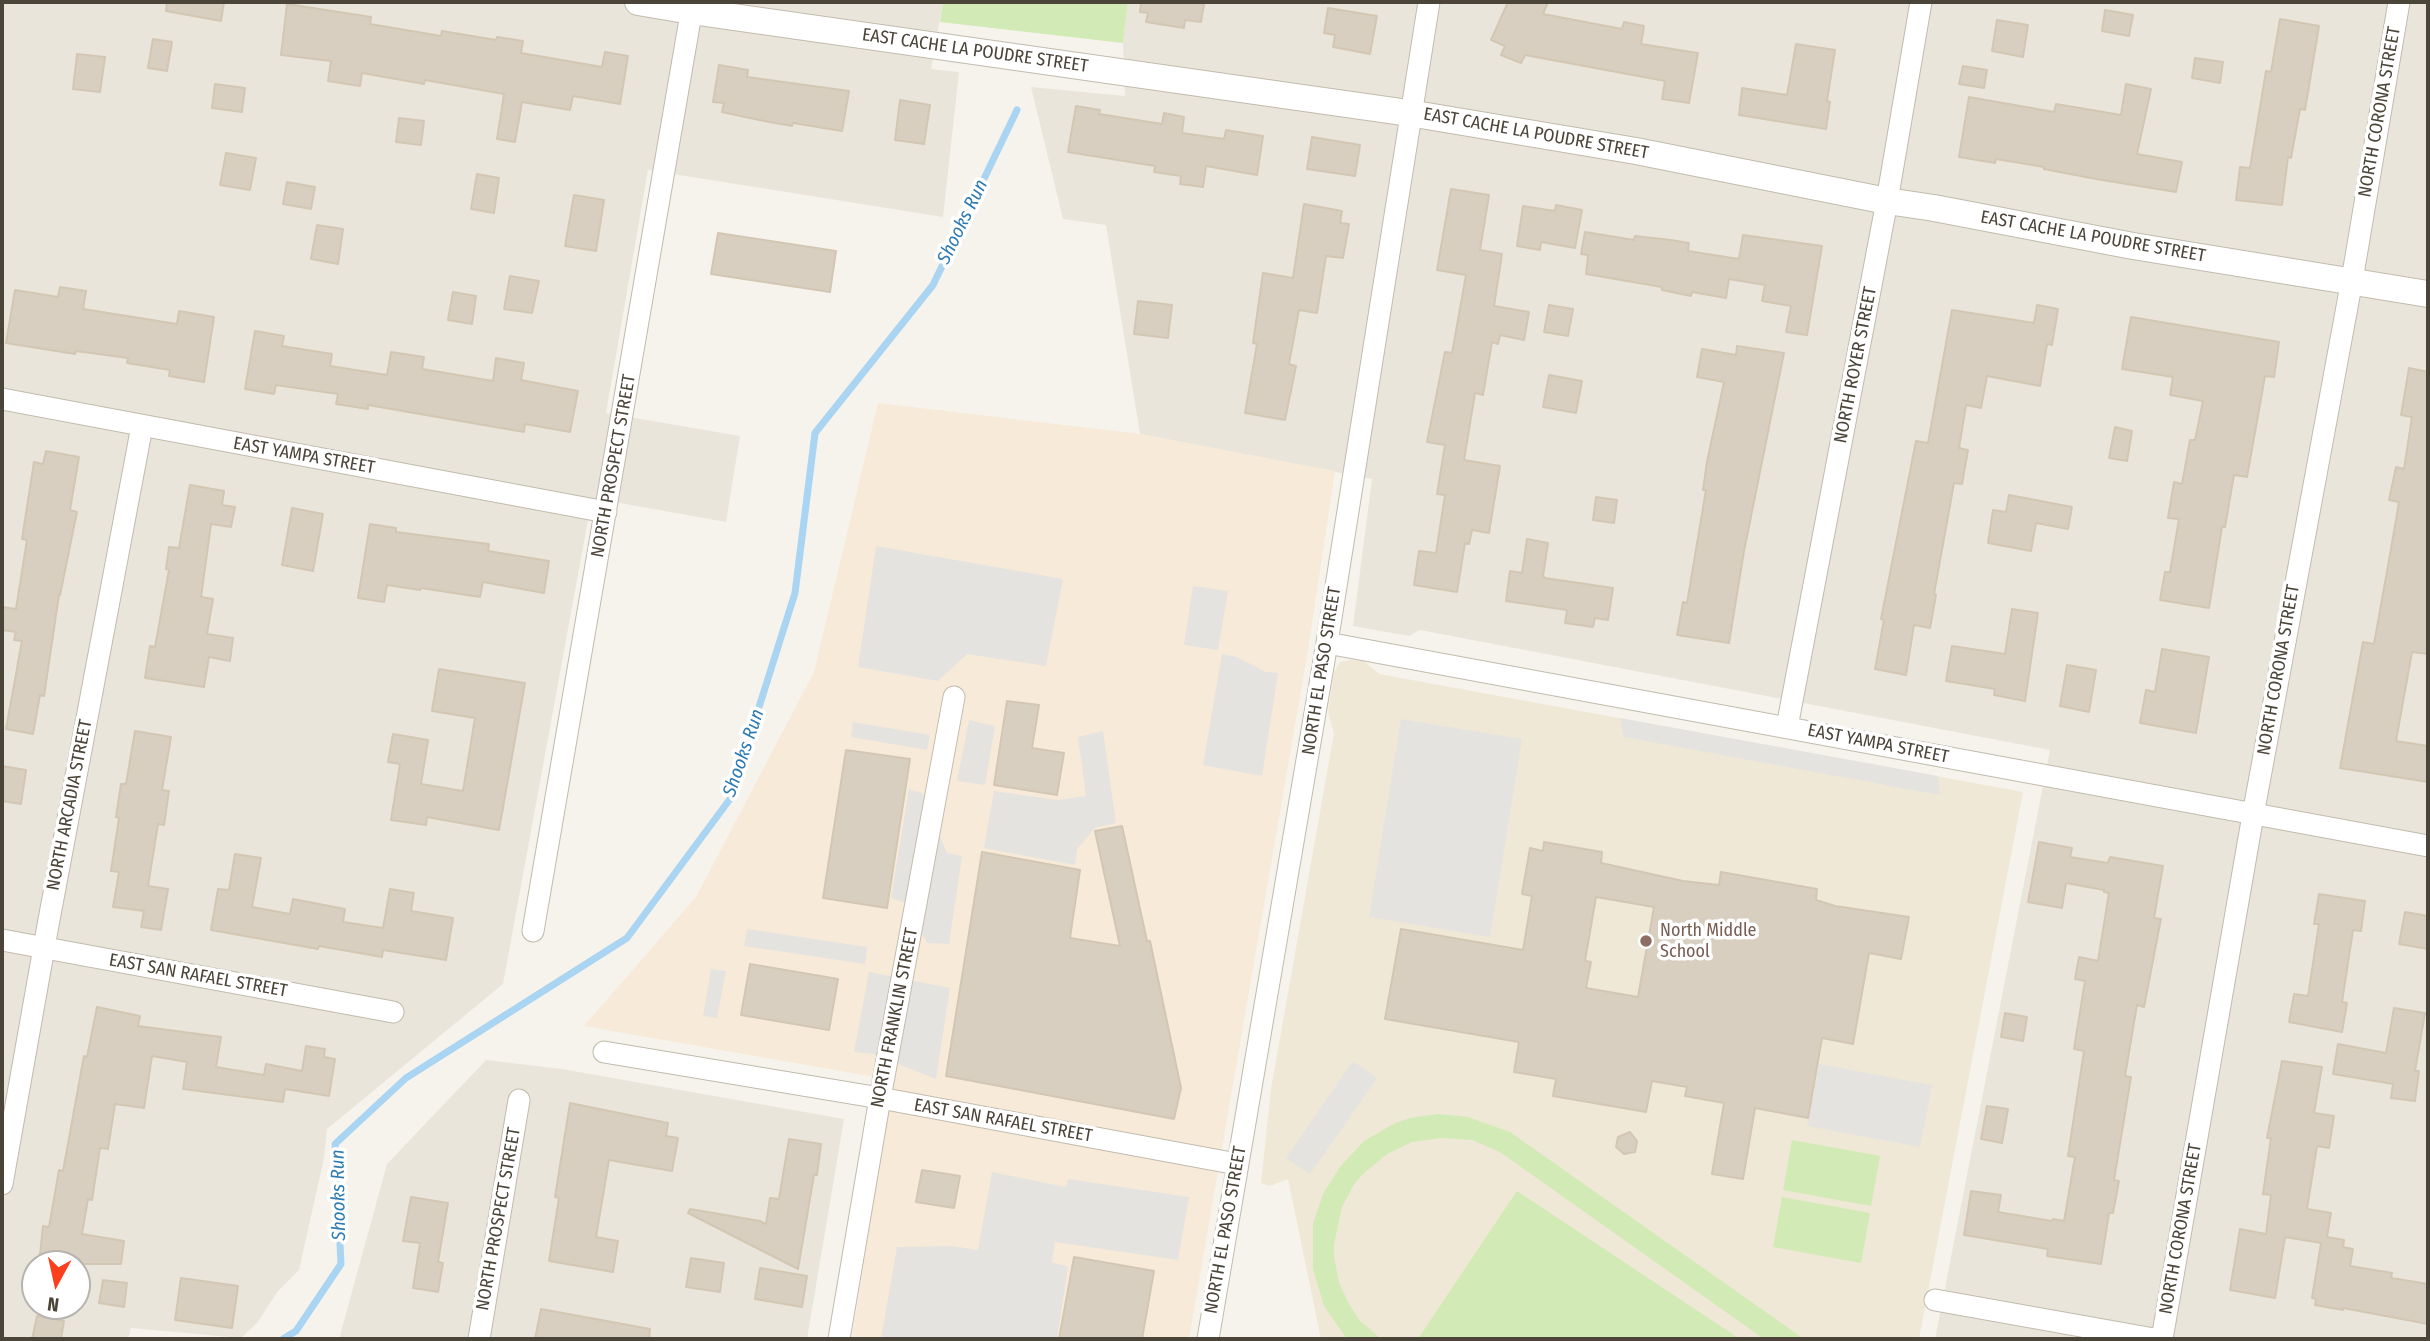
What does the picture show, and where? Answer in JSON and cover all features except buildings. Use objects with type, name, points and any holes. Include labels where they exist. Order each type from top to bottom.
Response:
[{"type":"street","name":"EAST CACHE LA POUDRE STREET","points":[[638,2],[692,6],[1409,113],[1636,151],[2133,246],[2428,294]]},
{"type":"street","name":"NORTH EL PASO STREET","points":[[1208,1339],[1327,643],[1409,113],[1429,2]]},
{"type":"street","name":"NORTH ROYER STREET","points":[[1787,727],[1887,201],[1921,2]]},
{"type":"street","name":"NORTH CORONA STREET","points":[[2162,1339],[2253,815],[2352,280],[2399,2]]},
{"type":"street","name":"NORTH PROSPECT STREET","points":[[533,931],[692,6]]},
{"type":"street","name":"EAST YAMPA STREET","points":[[2,399],[606,512]]},
{"type":"street","name":"NORTH ARCADIA STREET","points":[[2,1184],[43,948],[142,426]]},
{"type":"street","name":"EAST YAMPA STREET","points":[[1327,643],[2428,846]]},
{"type":"street","name":"NORTH FRANKLIN STREET","points":[[839,1339],[880,1098],[954,697]]},
{"type":"street","name":"EAST SAN RAFAEL STREET","points":[[2,940],[393,1012]]},
{"type":"street","name":"EAST SAN RAFAEL STREET","points":[[604,1052],[880,1098],[1237,1164]]},
{"type":"street","name":"NORTH PROSPECT STREET","points":[[479,1339],[519,1100]]},
{"type":"street","points":[[1936,1300],[2154,1339]]},
{"type":"shaded area","points":[[2,2],[943,2],[931,69],[959,72],[943,217],[648,170],[606,413],[740,436],[726,522],[592,498],[503,984],[327,1129],[324,1158],[299,1270],[278,1291],[257,1323],[241,1338],[131,1328],[128,1339],[2,1339]]},
{"type":"shaded area","points":[[1128,2],[2428,2],[2428,1339],[1935,1339],[2050,750],[1420,630],[1409,636],[1353,626],[1372,479],[1140,434],[1106,225],[1063,219],[1031,87],[1125,96],[1123,43]]},
{"type":"shaded area","points":[[878,403],[1140,434],[1335,471],[1308,650],[1189,1339],[852,1339],[892,1080],[584,1026],[696,897],[814,672]]},
{"type":"shaded area","points":[[876,546],[1063,579],[1046,666],[967,654],[938,681],[858,667]]},
{"type":"shaded area","points":[[1193,586],[1228,591],[1218,650],[1184,645]]},
{"type":"shaded area","points":[[1222,654],[1237,657],[1266,672],[1278,673],[1262,776],[1203,765]]},
{"type":"shaded area","name":"North Middle School","points":[[1364,661],[1379,674],[2023,792],[1919,1339],[1321,1339],[1288,1179],[1270,1186],[1261,1183],[1271,1089],[1334,733],[1328,712],[1334,672],[1340,662]]},
{"type":"shaded area","points":[[1620,718],[1938,776],[1940,795],[1624,737]]},
{"type":"shaded area","points":[[1401,719],[1522,739],[1490,937],[1369,917]]},
{"type":"shaded area","points":[[969,720],[995,726],[985,785],[957,781]]},
{"type":"shaded area","points":[[853,722],[930,735],[927,750],[851,737]]},
{"type":"shaded area","points":[[1103,731],[1116,823],[1095,828],[1077,849],[1075,865],[984,848],[994,791],[1058,800],[1086,796],[1078,737]]},
{"type":"shaded area","points":[[909,789],[922,793],[947,853],[962,856],[949,944],[927,943],[906,903],[891,898]]},
{"type":"shaded area","points":[[747,929],[867,947],[865,964],[744,946]]},
{"type":"shaded area","points":[[711,969],[726,971],[717,1018],[703,1016]]},
{"type":"shaded area","points":[[869,972],[950,988],[936,1079],[873,1054],[854,1052]]},
{"type":"shaded area","points":[[486,1060],[562,1069],[844,1119],[807,1339],[339,1339],[387,1164]]},
{"type":"shaded area","points":[[1353,1061],[1377,1078],[1310,1174],[1286,1158]]},
{"type":"shaded area","points":[[1819,1064],[1932,1085],[1920,1147],[1807,1126]]},
{"type":"shaded area","points":[[992,1172],[1066,1187],[1068,1179],[1189,1197],[1178,1260],[1055,1242],[1052,1262],[1068,1267],[1057,1339],[881,1339],[897,1247],[951,1246],[978,1250]]},
{"type":"green space","points":[[943,2],[1128,2],[1123,43],[940,22]]},
{"type":"green space","points":[[1438,1114],[1468,1117],[1510,1132],[1804,1339],[1764,1339],[1500,1152],[1472,1140],[1440,1138],[1412,1142],[1387,1154],[1354,1184],[1342,1207],[1334,1244],[1339,1283],[1360,1321],[1381,1339],[1347,1339],[1324,1306],[1313,1269],[1313,1224],[1323,1194],[1340,1167],[1364,1141],[1395,1123]]},
{"type":"green space","points":[[1792,1140],[1880,1156],[1871,1206],[1783,1190]]},
{"type":"green space","points":[[1517,1191],[1740,1339],[1418,1339]]},
{"type":"green space","points":[[1782,1197],[1870,1213],[1861,1263],[1773,1247]]},
{"type":"waterway","name":"Shooks Run","points":[[283,1339],[296,1331],[341,1264],[335,1144],[406,1078],[627,938],[730,799],[795,593],[815,433],[933,285],[1017,110]]},
{"type":"place","name":"North Middle School","points":[[1646,941]]}]
